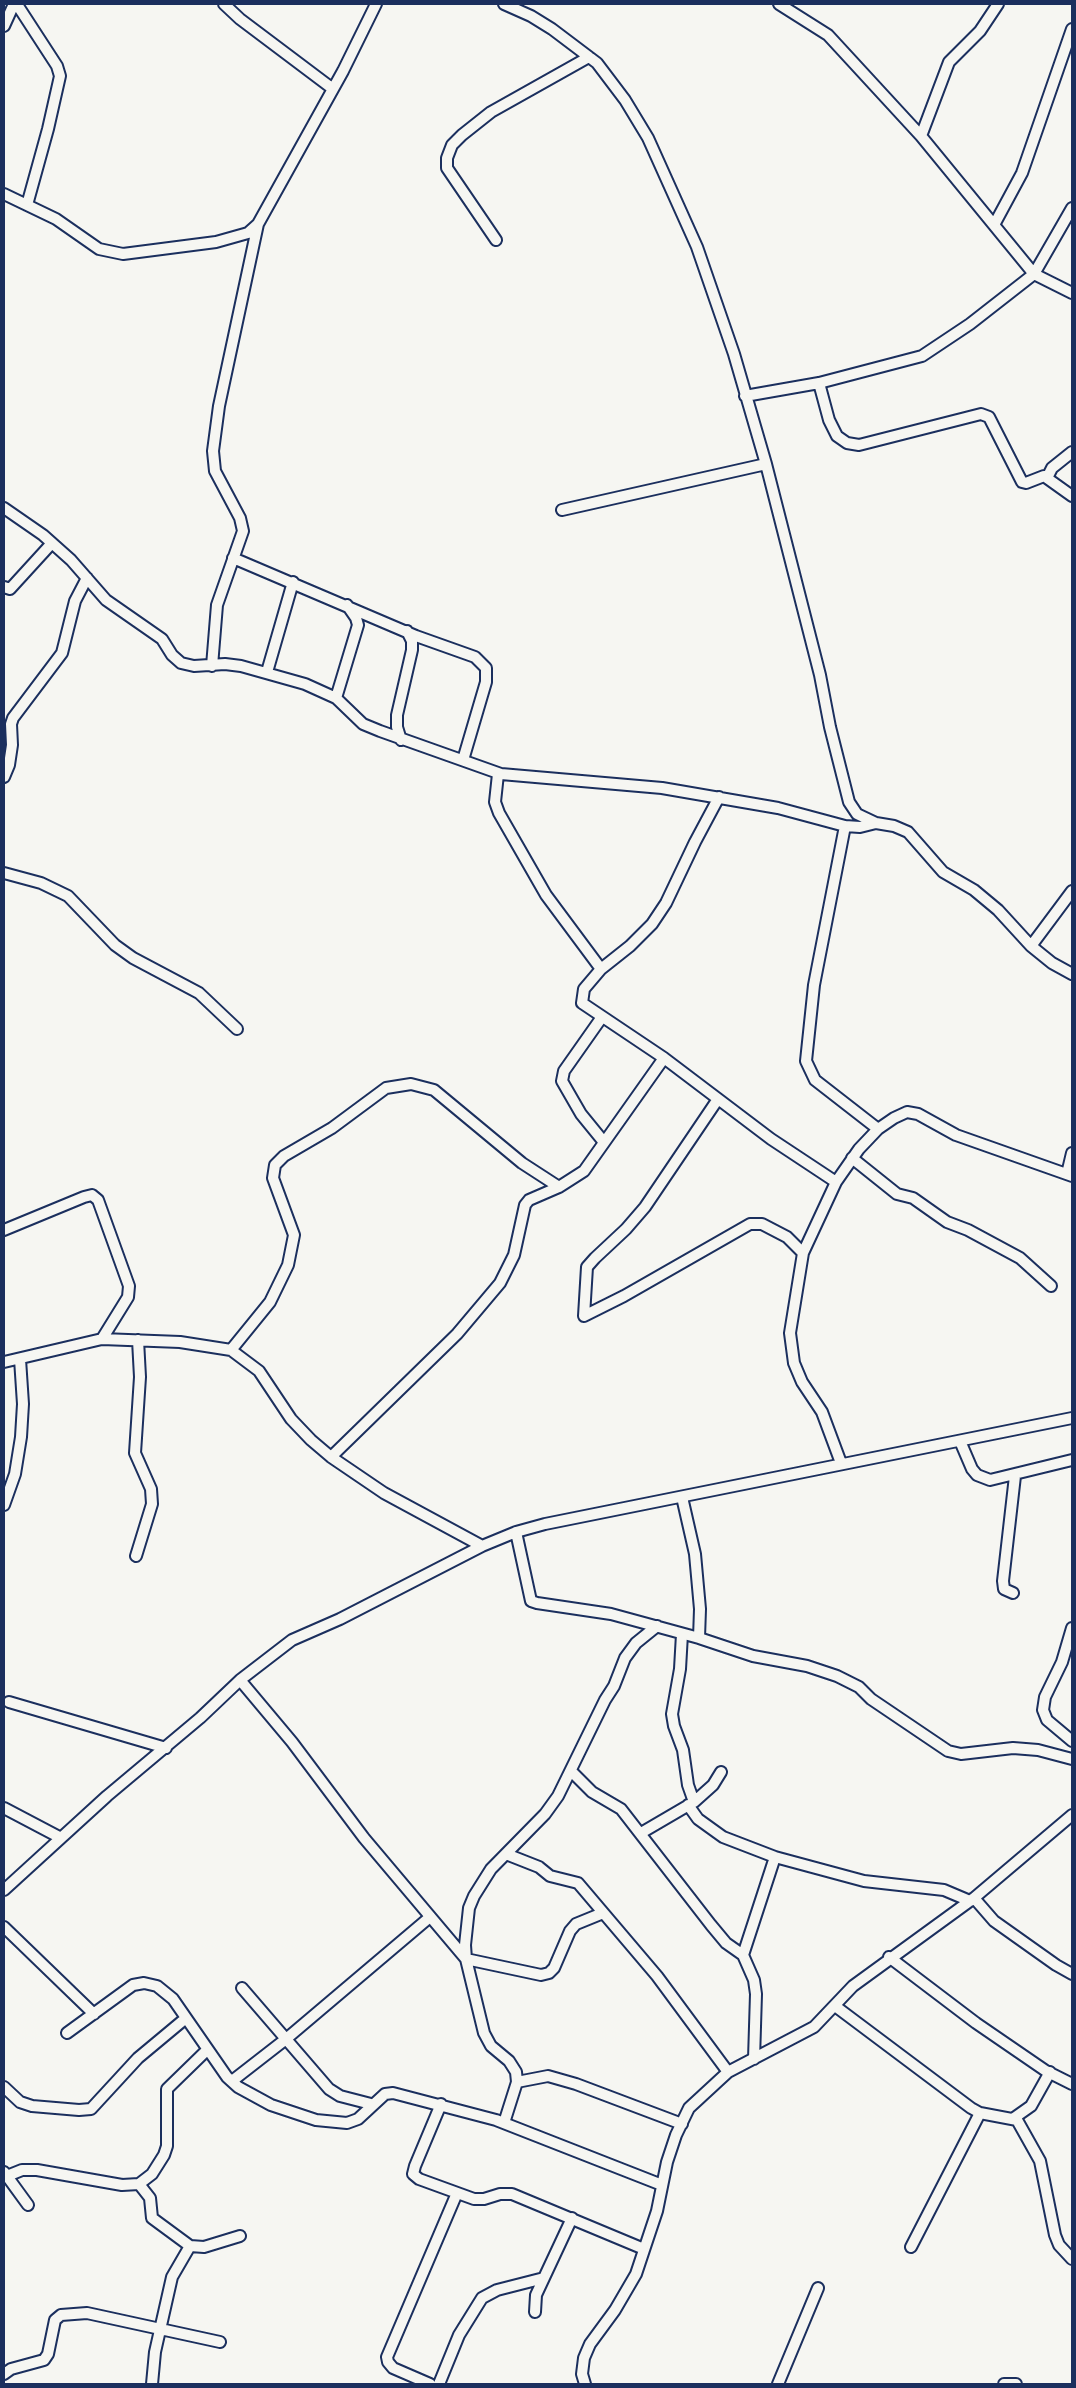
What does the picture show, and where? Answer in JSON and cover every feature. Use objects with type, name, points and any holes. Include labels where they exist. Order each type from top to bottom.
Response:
[{"type":"street","points":[[224,4],[240,19],[333,89]]},
{"type":"street","points":[[212,666],[217,604],[243,531],[240,518],[215,471],[213,451],[221,397],[258,224],[333,89],[376,4]]},
{"type":"street","points":[[504,4],[552,28],[597,63],[625,100],[648,138],[710,280],[766,464],[820,675],[830,727],[849,802],[856,814],[876,823],[894,826],[908,832],[943,872],[974,890],[992,905],[1030,946],[1052,963],[1072,974]]},
{"type":"street","points":[[779,4],[828,35],[921,136],[1034,274],[1072,293]]},
{"type":"street","points":[[921,136],[950,62],[980,31],[998,4]]},
{"type":"street","points":[[4,26],[15,6],[57,66],[60,76],[48,129],[27,205]]},
{"type":"street","points":[[994,225],[1022,173],[1072,29]]},
{"type":"street","points":[[496,240],[447,168],[447,158],[452,145],[491,112],[589,57]]},
{"type":"street","points":[[4,194],[56,219],[99,249],[124,254],[216,242],[248,232],[258,224]]},
{"type":"street","points":[[745,396],[819,383],[922,356],[970,324],[1034,274],[1072,208]]},
{"type":"street","points":[[819,383],[829,420],[837,436],[847,442],[860,445],[982,414],[989,417],[1022,482],[1026,483],[1040,476],[1047,478],[1072,496]]},
{"type":"street","points":[[1047,478],[1052,468],[1072,452]]},
{"type":"street","points":[[562,510],[766,464]]},
{"type":"street","points":[[4,508],[52,543],[71,560],[106,600],[162,639],[172,655],[182,663],[212,666],[225,664],[267,672],[305,684],[336,698],[363,724],[401,740],[511,777],[662,788],[778,808],[844,826],[860,827],[876,823]]},
{"type":"street","points":[[4,588],[10,589],[52,543]]},
{"type":"street","points":[[232,558],[347,604],[407,631],[475,657],[486,668],[486,682],[463,760]]},
{"type":"street","points":[[4,777],[10,758],[11,724],[13,718],[62,653],[76,601],[87,578]]},
{"type":"street","points":[[267,672],[293,582]]},
{"type":"street","points":[[336,698],[358,625],[347,604]]},
{"type":"street","points":[[401,740],[397,727],[397,715],[412,650],[412,641],[407,631]]},
{"type":"street","points":[[498,774],[495,802],[499,813],[546,895],[601,969]]},
{"type":"street","points":[[720,798],[694,842],[666,903],[652,924],[630,946],[601,969],[584,989],[582,1003],[664,1058],[770,1139],[836,1182]]},
{"type":"street","points":[[844,826],[814,984],[806,1061],[815,1080],[878,1129]]},
{"type":"street","points":[[4,873],[42,882],[68,896],[115,945],[133,958],[199,994],[237,1029]]},
{"type":"street","points":[[1030,946],[1072,891]]},
{"type":"street","points":[[602,1017],[564,1071],[562,1081],[580,1114],[603,1142]]},
{"type":"street","points":[[331,1457],[457,1334],[507,1272],[514,1255],[526,1205],[534,1198],[559,1187],[584,1171],[664,1058]]},
{"type":"street","points":[[231,1350],[270,1302],[288,1265],[294,1234],[273,1178],[275,1165],[284,1156],[332,1128],[386,1088],[410,1084],[434,1090],[522,1163],[559,1187]]},
{"type":"street","points":[[718,1099],[645,1207],[626,1230],[587,1267],[584,1316],[586,1317],[624,1296],[750,1224],[762,1224],[787,1237],[803,1253]]},
{"type":"street","points":[[841,1464],[822,1412],[802,1382],[794,1363],[790,1333],[803,1253],[836,1182],[852,1158],[878,1129],[907,1112],[918,1114],[956,1135],[1070,1175],[1072,1153]]},
{"type":"street","points":[[852,1158],[897,1194],[913,1198],[948,1222],[968,1230],[1020,1258],[1051,1286]]},
{"type":"street","points":[[4,1230],[84,1197],[92,1195],[98,1200],[129,1286],[128,1297],[102,1338]]},
{"type":"street","points":[[4,1362],[102,1338],[180,1342],[231,1350],[258,1371],[291,1419],[331,1457],[384,1494],[482,1546]]},
{"type":"street","points":[[136,1556],[152,1504],[151,1489],[135,1454],[140,1377],[138,1340]]},
{"type":"street","points":[[4,1505],[15,1474],[21,1437],[24,1404],[20,1359]]},
{"type":"street","points":[[4,1890],[61,1838],[166,1748],[240,1680],[292,1640],[340,1619],[482,1546],[516,1532],[564,1520],[1072,1418]]},
{"type":"street","points":[[960,1442],[972,1469],[977,1475],[990,1480],[1015,1476],[1072,1460]]},
{"type":"street","points":[[1013,1593],[1004,1590],[1003,1581],[1015,1476]]},
{"type":"street","points":[[682,1497],[695,1554],[700,1610],[698,1638]]},
{"type":"street","points":[[516,1532],[531,1601],[592,1610],[657,1626],[754,1656],[807,1666],[836,1676],[859,1687],[871,1699],[948,1751],[961,1754],[1013,1748],[1038,1750],[1072,1759]]},
{"type":"street","points":[[504,2123],[517,2082],[512,2065],[486,2039],[466,1959],[469,1908],[474,1896],[491,1869],[545,1814],[571,1771],[625,1658],[636,1643],[657,1626]]},
{"type":"street","points":[[682,1634],[680,1669],[672,1714],[674,1726],[683,1750],[691,1804],[698,1819],[723,1837],[775,1858],[864,1881],[944,1890],[972,1899],[994,1921],[1072,1974]]},
{"type":"street","points":[[1071,1635],[1062,1662],[1045,1697],[1043,1710],[1047,1720],[1072,1740]]},
{"type":"street","points":[[240,1680],[292,1742],[364,1838],[466,1959],[541,1974],[549,1973],[554,1968],[570,1931],[576,1924],[604,1914]]},
{"type":"street","points":[[9,1702],[166,1748]]},
{"type":"street","points":[[1060,1729],[1072,1732]]},
{"type":"street","points":[[571,1771],[592,1792],[621,1809],[726,1943],[743,1955],[754,1980],[756,1994],[754,2058]]},
{"type":"street","points":[[641,1833],[691,1804],[713,1785],[721,1772]]},
{"type":"street","points":[[4,1808],[61,1838]]},
{"type":"street","points":[[585,2384],[582,2374],[584,2358],[590,2344],[616,2310],[636,2274],[657,2211],[667,2162],[689,2108],[728,2072],[814,2026],[853,1986],[890,1957],[972,1899],[1072,1816]]},
{"type":"street","points":[[506,1854],[539,1867],[550,1876],[578,1883],[657,1976],[728,2072]]},
{"type":"street","points":[[743,1955],[775,1858]]},
{"type":"street","points":[[232,2081],[286,2039],[430,1917]]},
{"type":"street","points":[[4,1927],[94,2014]]},
{"type":"street","points":[[890,1957],[969,2018],[1050,2072],[1072,2084]]},
{"type":"street","points":[[67,2033],[133,1985],[144,1983],[157,1986],[173,1999],[207,2050],[232,2081],[271,2105],[316,2120],[347,2123],[358,2119],[371,2104],[385,2094],[394,2093],[441,2104],[504,2123],[662,2186]]},
{"type":"street","points":[[242,1988],[329,2089],[340,2096],[371,2104]]},
{"type":"street","points":[[835,2006],[947,2091],[980,2113],[1017,2120],[1040,2161],[1059,2245],[1072,2260]]},
{"type":"street","points":[[4,2087],[20,2102],[32,2106],[79,2110],[91,2109],[138,2058],[186,2018]]},
{"type":"street","points":[[28,2205],[6,2174],[22,2170],[37,2170],[122,2185],[139,2184],[152,2174],[164,2155],[167,2146],[167,2089],[207,2050]]},
{"type":"street","points":[[1014,2118],[1031,2106],[1050,2072]]},
{"type":"street","points":[[517,2082],[548,2076],[576,2084],[682,2124]]},
{"type":"street","points":[[441,2104],[415,2166],[413,2174],[419,2179],[474,2199],[512,2194],[644,2249]]},
{"type":"street","points":[[911,2247],[980,2113]]},
{"type":"street","points":[[139,2184],[150,2198],[152,2218],[190,2246],[204,2247],[240,2236]]},
{"type":"street","points":[[430,2384],[393,2368],[388,2362],[387,2357],[457,2193]]},
{"type":"street","points":[[535,2312],[534,2299],[572,2218]]},
{"type":"street","points":[[152,2384],[155,2352],[172,2277],[190,2246]]},
{"type":"street","points":[[439,2384],[459,2336],[482,2298],[497,2290],[544,2278]]},
{"type":"street","points":[[778,2384],[818,2288]]},
{"type":"street","points":[[4,2374],[10,2369],[44,2360],[48,2354],[54,2320],[62,2315],[87,2313],[220,2342]]},
{"type":"street","points":[[1004,2384],[1016,2384]]}]
